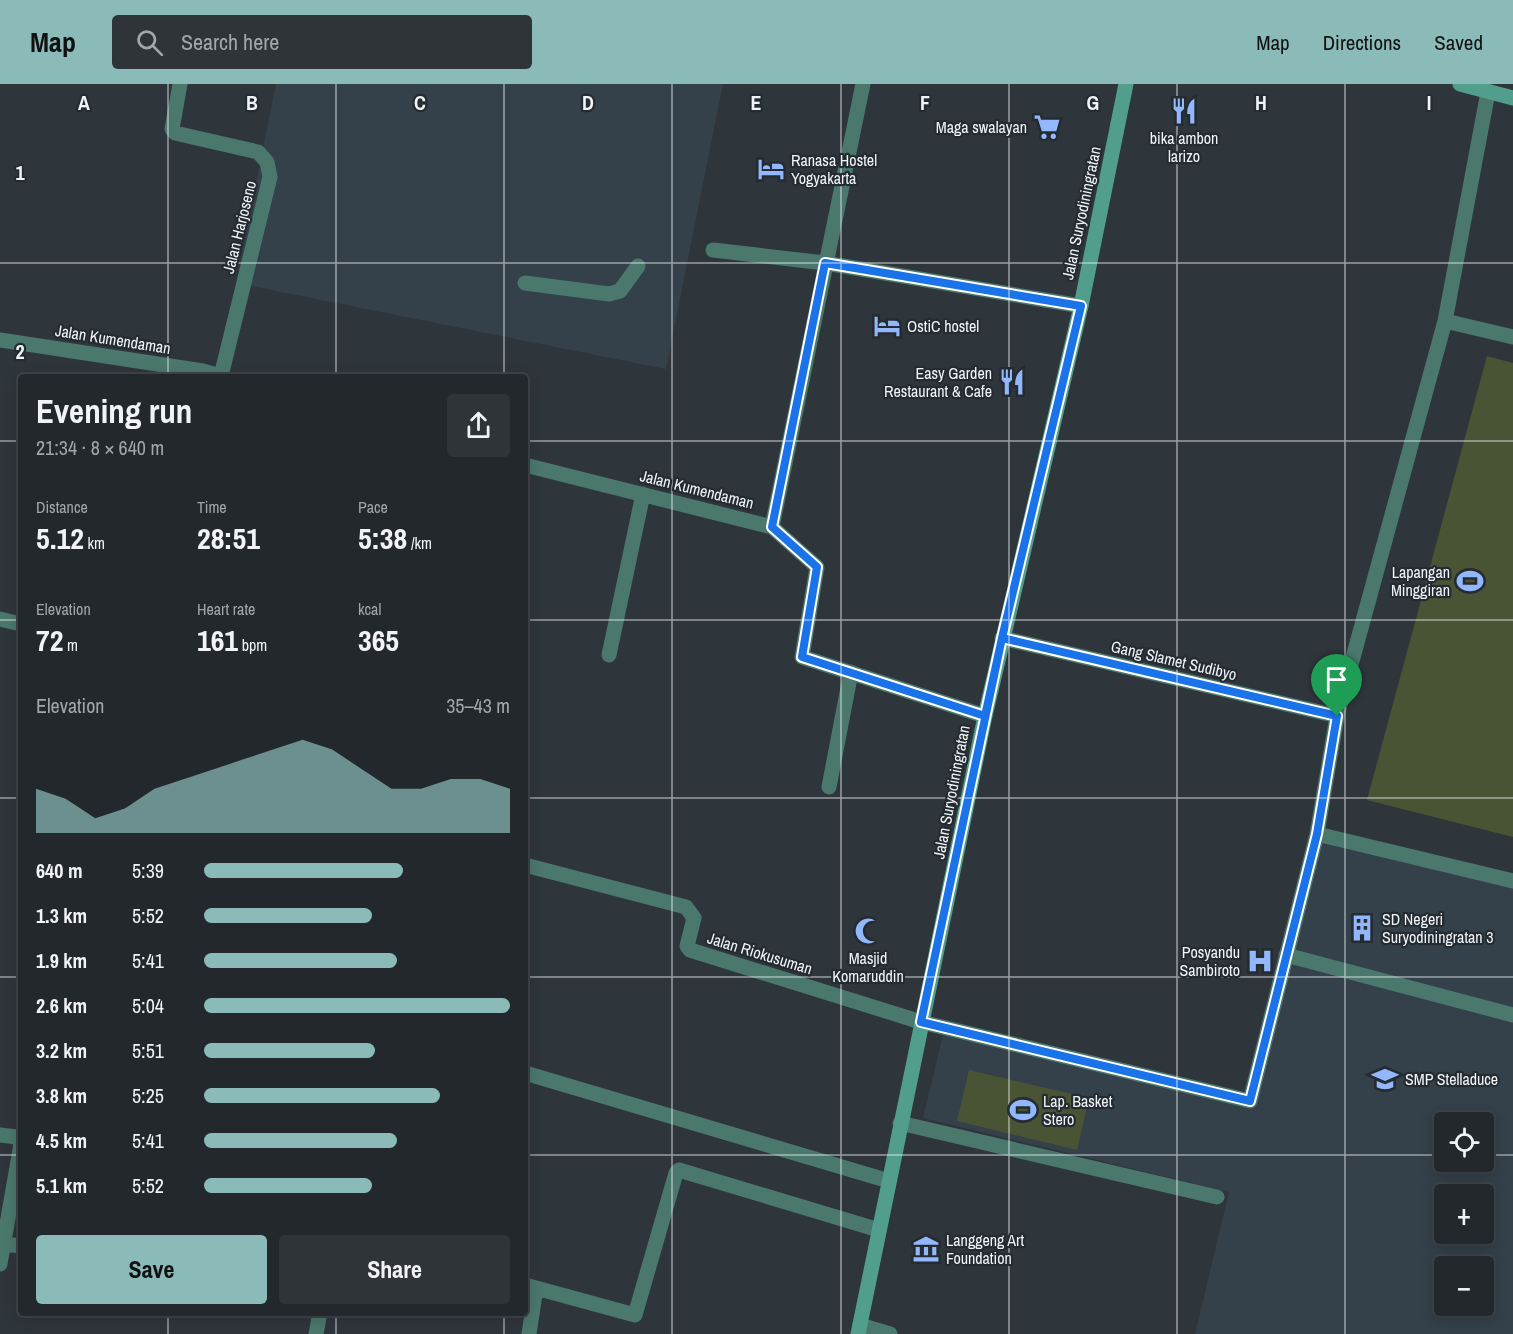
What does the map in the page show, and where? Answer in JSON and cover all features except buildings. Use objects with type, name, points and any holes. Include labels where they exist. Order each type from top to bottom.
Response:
[{"type":"street","name":"Jalan Harjoseno","points":[[180,84],[172,129],[175,133],[180,136],[258,152],[267,162],[270,177],[221,374]]},
{"type":"street","points":[[772,527],[863,84]]},
{"type":"street","name":"Jalan Suryodiningratan","points":[[859,1330],[985,716],[1081,306],[1126,84]]},
{"type":"street","points":[[1460,84],[1513,98]]},
{"type":"street","points":[[921,1022],[1250,1101],[1317,834],[1337,716],[1445,321],[1488,92]]},
{"type":"street","points":[[713,250],[825,263],[1081,306]]},
{"type":"street","points":[[525,282],[609,294],[620,291],[638,266]]},
{"type":"street","points":[[1445,321],[1513,337]]},
{"type":"street","name":"Jalan Kumendaman","points":[[0,340],[212,374]]},
{"type":"street","name":"Jalan Kumendaman","points":[[528,466],[772,527],[817,567],[802,657],[985,716]]},
{"type":"street","points":[[609,655],[643,494]]},
{"type":"street","points":[[0,619],[18,623]]},
{"type":"street","name":"Gang Slamet Sudibyo","points":[[1002,638],[1337,716]]},
{"type":"street","points":[[829,787],[851,672]]},
{"type":"street","points":[[1317,834],[1513,881]]},
{"type":"street","name":"Jalan Riokusuman","points":[[528,866],[687,907],[694,918],[687,946],[690,950],[921,1022]]},
{"type":"street","points":[[1286,955],[1513,1015]]},
{"type":"street","points":[[528,1074],[889,1181]]},
{"type":"street","points":[[900,1124],[1217,1197]]},
{"type":"street","points":[[0,1135],[18,1139]]},
{"type":"street","points":[[0,1264],[18,1162]]},
{"type":"street","points":[[529,1334],[531,1287],[635,1315],[676,1173],[679,1170],[879,1230]]},
{"type":"street","points":[[4,1244],[18,1246]]},
{"type":"street","points":[[316,1334],[319,1316]]},
{"type":"street","points":[[859,1330],[890,1334]]},
{"type":"shaded area","points":[[276,84],[723,84],[666,369],[236,283]]},
{"type":"shaded area","name":"SMP Stelladuce","points":[[1318,837],[1513,884],[1513,1334],[1195,1334],[1229,1192],[923,1118],[943,1035],[1064,1056],[1250,1101]]},
{"type":"green space","name":"Lapangan Minggiran","points":[[1487,356],[1513,363],[1513,837],[1367,800]]},
{"type":"green space","name":"Lap. Basket Stero","points":[[969,1070],[1089,1098],[1077,1150],[957,1121]]},
{"type":"place","name":"bika ambon larizo","points":[[1184,111]]},
{"type":"place","name":"Maga swalayan","points":[[1047,127]]},
{"type":"place","name":"Ranasa Hostel Yogyakarta","points":[[771,169]]},
{"type":"place","name":"OstiC hostel","points":[[887,326]]},
{"type":"place","name":"Easy Garden Restaurant & Cafe","points":[[1012,382]]},
{"type":"place","name":"Lapangan Minggiran","points":[[1470,581]]},
{"type":"place","name":"SD Negeri Suryodiningratan 3","points":[[1362,928]]},
{"type":"place","name":"Masjid Komaruddin","points":[[868,931]]},
{"type":"place","name":"Posyandu Sambiroto","points":[[1260,961]]},
{"type":"place","name":"SMP Stelladuce","points":[[1385,1079]]},
{"type":"place","name":"Lap. Basket Stero","points":[[1023,1110]]},
{"type":"place","name":"Langgeng Art Foundation","points":[[926,1249]]},
{"type":"route","points":[[1337,716],[1002,638],[985,716],[802,657],[817,567],[772,527],[825,263],[1081,306],[1002,638],[921,1022],[1250,1101],[1317,834],[1337,716]]}]
